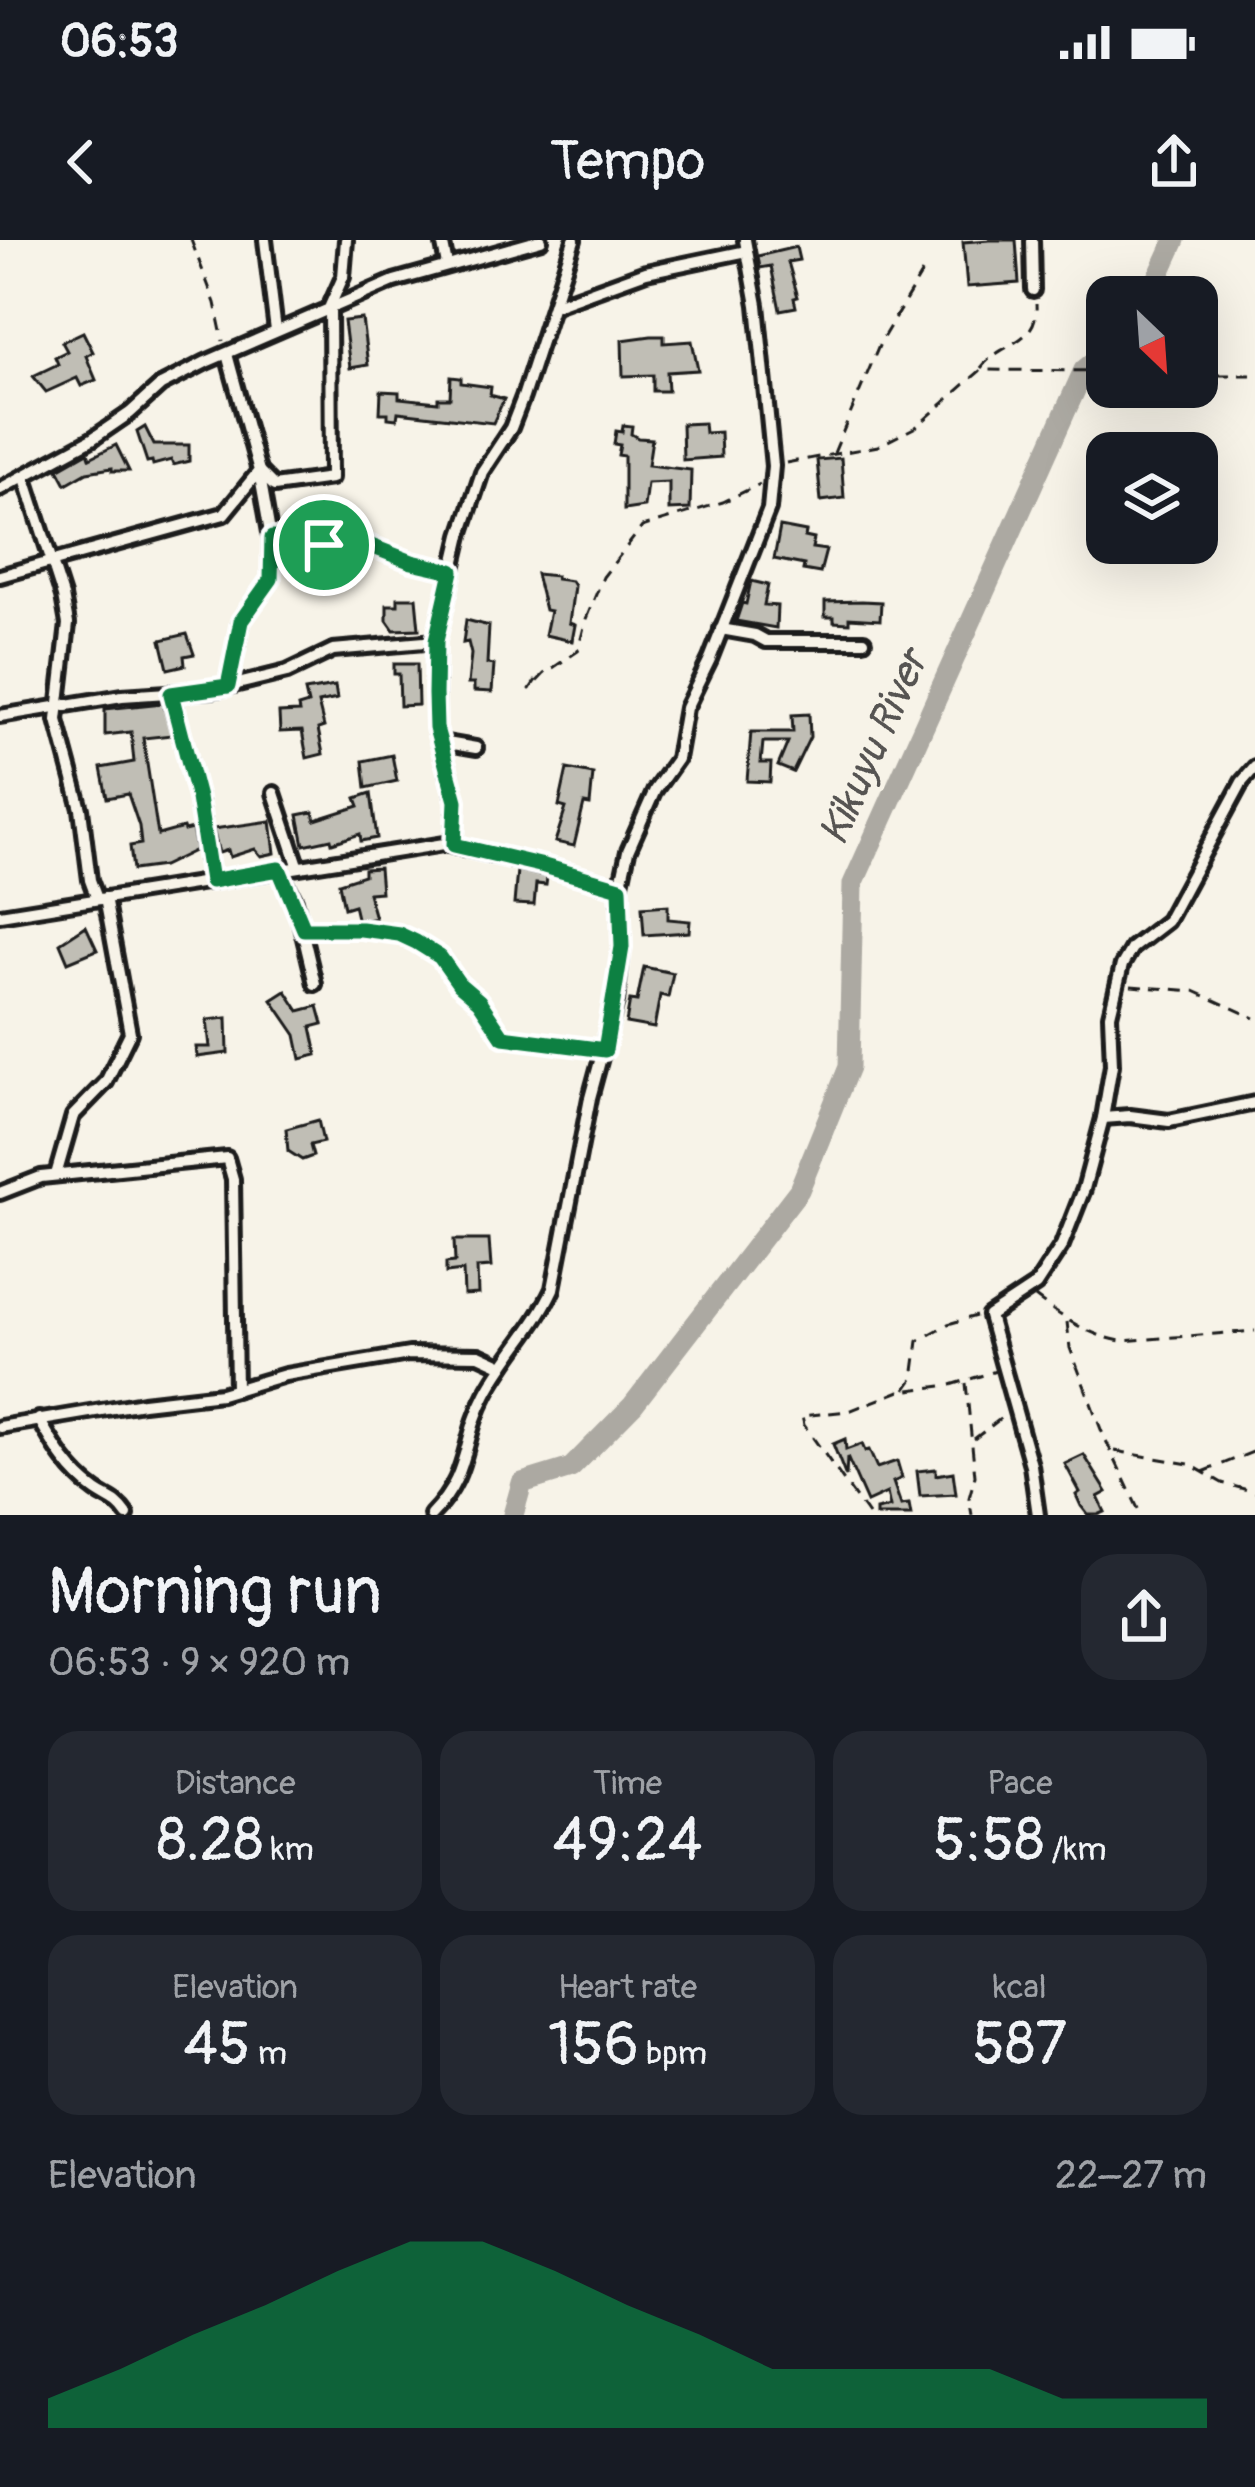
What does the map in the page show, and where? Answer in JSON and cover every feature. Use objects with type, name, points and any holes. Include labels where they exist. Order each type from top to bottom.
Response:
[{"type":"street","points":[[266,240],[276,332]]},
{"type":"street","points":[[259,471],[274,486],[331,478],[330,306],[343,277],[346,240]]},
{"type":"street","points":[[442,240],[447,266]]},
{"type":"street","points":[[0,489],[92,440],[161,385],[330,306],[394,281],[541,240]]},
{"type":"street","points":[[454,845],[456,801],[435,714],[436,641],[482,472],[511,428],[574,240]]},
{"type":"street","points":[[1032,240],[1033,290]]},
{"type":"street","points":[[431,1515],[449,1498],[461,1475],[473,1424],[503,1366],[553,1289],[590,1098],[605,1050],[622,947],[620,888],[628,851],[655,790],[677,759],[686,708],[770,509],[772,472],[757,305],[746,245],[646,272],[555,305]]},
{"type":"street","points":[[227,354],[272,538],[271,579],[241,621],[228,686]]},
{"type":"street","points":[[0,576],[224,514],[259,471]]},
{"type":"street","points":[[25,478],[68,625],[56,706],[130,1033],[106,1082],[73,1116],[56,1175]]},
{"type":"street","points":[[272,538],[371,546],[452,571]]},
{"type":"street","points":[[721,629],[766,641],[864,641]]},
{"type":"street","points":[[0,716],[122,696],[228,686],[286,672],[333,650],[436,641]]},
{"type":"street","points":[[171,694],[198,798],[211,881]]},
{"type":"street","points":[[441,742],[476,748]]},
{"type":"street","points":[[1038,1515],[1031,1466],[989,1316],[1028,1292],[1062,1245],[1084,1189],[1103,1118],[1112,1065],[1110,1015],[1125,956],[1167,921],[1242,782],[1255,767]]},
{"type":"street","points":[[274,793],[298,865]]},
{"type":"street","points":[[0,916],[298,865],[454,845],[620,888]]},
{"type":"street","points":[[279,869],[304,929],[315,984]]},
{"type":"street","points":[[1103,1118],[1168,1121],[1255,1103]]},
{"type":"street","points":[[0,1192],[56,1175],[227,1158],[232,1179],[236,1390]]},
{"type":"street","points":[[0,1426],[236,1390],[345,1362],[409,1354],[479,1355],[503,1366]]},
{"type":"street","points":[[39,1419],[63,1461],[98,1493],[117,1501],[127,1515]]},
{"type":"path","points":[[190,240],[215,303],[227,354]]},
{"type":"path","points":[[834,453],[889,325],[922,273]]},
{"type":"path","points":[[536,680],[530,689],[578,651],[603,578],[642,527],[723,502],[772,472],[834,453],[878,446],[916,427],[986,362],[1027,336],[1038,310],[1033,290]]},
{"type":"path","points":[[981,370],[1086,371]]},
{"type":"path","points":[[1218,375],[1255,375]]},
{"type":"path","points":[[304,929],[399,934],[440,957],[503,1037],[605,1050]]},
{"type":"path","points":[[1117,986],[1194,991],[1255,1018]]},
{"type":"path","points":[[1028,1292],[1067,1320],[1106,1339],[1255,1331]]},
{"type":"path","points":[[868,1515],[801,1418],[868,1407],[910,1388],[914,1346],[924,1335],[968,1318],[989,1316]]},
{"type":"path","points":[[1067,1320],[1070,1348],[1141,1515]]},
{"type":"path","points":[[900,1391],[966,1381],[1001,1370]]},
{"type":"path","points":[[966,1381],[975,1476],[969,1498],[973,1515]]},
{"type":"path","points":[[972,1439],[1015,1407]]},
{"type":"path","points":[[1111,1451],[1190,1463],[1235,1488],[1255,1492]]},
{"type":"path","points":[[1202,1472],[1255,1451]]},
{"type":"building","points":[[1016,240],[1019,283],[967,287],[963,242]]},
{"type":"building","points":[[796,247],[799,260],[788,262],[798,297],[794,298],[796,307],[780,310],[771,266],[760,268],[758,256]]},
{"type":"building","points":[[362,319],[368,365],[350,368],[344,321]]},
{"type":"building","points":[[83,332],[93,352],[86,356],[96,380],[81,386],[77,378],[46,392],[33,376],[58,364],[55,357],[67,351],[62,342]]},
{"type":"building","points":[[664,336],[664,343],[692,341],[698,370],[667,372],[668,391],[653,391],[653,375],[623,376],[622,340]]},
{"type":"building","points":[[451,377],[491,387],[490,395],[504,399],[493,423],[398,412],[397,419],[380,413],[381,391],[438,402],[438,398],[450,398]]},
{"type":"building","points":[[704,423],[705,433],[720,432],[721,457],[683,460],[682,424]]},
{"type":"building","points":[[623,425],[632,426],[631,434],[638,438],[652,439],[648,465],[691,470],[690,509],[669,510],[669,482],[647,483],[644,507],[624,510],[624,456],[618,455],[620,445],[614,444],[616,431],[622,432]]},
{"type":"building","points":[[145,427],[154,445],[189,445],[189,461],[173,465],[171,460],[147,462],[137,432]]},
{"type":"building","points":[[116,445],[129,471],[87,472],[66,484],[58,469],[88,452],[90,458]]},
{"type":"building","points":[[841,458],[844,498],[821,501],[817,460]]},
{"type":"building","points":[[780,527],[806,532],[805,537],[814,539],[812,548],[826,550],[820,573],[774,559]]},
{"type":"building","points":[[536,574],[556,576],[574,586],[569,623],[575,625],[572,641],[545,635],[550,611],[545,610]]},
{"type":"building","points":[[751,581],[768,585],[764,605],[777,606],[776,628],[736,621]]},
{"type":"building","points":[[398,598],[416,598],[419,629],[394,630],[387,620],[387,605],[398,605]]},
{"type":"building","points":[[825,602],[881,602],[880,620],[849,618],[849,623],[825,617]]},
{"type":"building","points":[[466,620],[489,626],[487,664],[494,665],[492,692],[474,691],[474,684],[468,684],[471,654],[468,642],[463,643]]},
{"type":"building","points":[[187,634],[194,654],[184,656],[185,665],[168,669],[161,640]]},
{"type":"building","points":[[394,664],[417,664],[418,705],[400,706]]},
{"type":"building","points":[[335,686],[337,699],[318,703],[324,727],[318,729],[323,754],[307,758],[302,731],[280,732],[279,713],[299,712],[298,707],[308,704],[305,691]]},
{"type":"building","points":[[163,703],[172,735],[143,738],[158,835],[192,829],[196,850],[163,866],[133,870],[130,846],[141,844],[139,826],[128,794],[107,798],[101,768],[134,762],[131,732],[105,735],[105,709]]},
{"type":"building","points":[[809,714],[810,737],[793,772],[778,766],[788,742],[763,742],[761,763],[771,763],[770,782],[747,781],[751,732],[793,732],[792,715]]},
{"type":"building","points":[[392,755],[397,781],[366,788],[363,761]]},
{"type":"building","points":[[567,769],[593,774],[590,805],[584,804],[574,846],[555,842],[566,808],[559,806]]},
{"type":"building","points":[[371,793],[377,838],[361,841],[360,834],[304,845],[298,815],[313,812],[315,820],[359,806],[356,798]]},
{"type":"building","points":[[271,821],[275,853],[261,856],[255,849],[230,857],[228,850],[219,853],[213,829]]},
{"type":"building","points":[[379,868],[381,892],[368,893],[375,918],[358,922],[354,905],[344,908],[339,883],[364,875],[364,869]]},
{"type":"building","points":[[517,870],[547,877],[546,885],[536,884],[534,905],[514,904]]},
{"type":"building","points":[[668,905],[668,919],[690,921],[689,932],[644,935],[642,907]]},
{"type":"building","points":[[86,926],[97,950],[68,962],[60,943]]},
{"type":"building","points":[[644,967],[673,973],[668,997],[660,995],[654,1028],[626,1023],[630,1000],[637,1001]]},
{"type":"building","points":[[286,991],[299,1011],[318,1006],[323,1024],[311,1027],[317,1055],[301,1059],[296,1035],[272,1000]]},
{"type":"building","points":[[227,1018],[228,1053],[197,1057],[196,1047],[210,1047],[207,1020]]},
{"type":"building","points":[[318,1120],[323,1142],[310,1145],[313,1156],[302,1160],[288,1151],[286,1129]]},
{"type":"building","points":[[454,1240],[489,1240],[491,1267],[477,1268],[478,1294],[464,1295],[463,1271],[446,1273],[446,1263],[455,1262]]},
{"type":"building","points":[[845,1439],[846,1450],[862,1444],[869,1450],[877,1468],[897,1461],[902,1478],[893,1482],[901,1505],[909,1504],[911,1515],[876,1515],[876,1510],[890,1507],[887,1493],[867,1502],[847,1457],[846,1477],[833,1444]]},
{"type":"building","points":[[1084,1455],[1107,1492],[1098,1497],[1105,1512],[1098,1515],[1088,1515],[1081,1506],[1076,1495],[1080,1492],[1065,1464]]},
{"type":"building","points":[[936,1469],[936,1475],[953,1472],[956,1494],[920,1496],[917,1471]]},
{"type":"waterway","name":"Kikuyu River","points":[[1159,276],[1175,240]]},
{"type":"waterway","name":"Kikuyu River","points":[[513,1515],[522,1483],[571,1468],[633,1405],[799,1190],[849,1067],[853,884],[1086,368]]},
{"type":"route","points":[[272,538],[324,545],[371,546],[452,571],[436,641],[435,694],[436,728],[456,801],[454,845],[620,888],[622,947],[605,1050],[503,1037],[440,957],[399,934],[304,929],[279,869],[211,881],[198,798],[171,694],[228,686],[241,621],[271,579],[272,538]]}]
